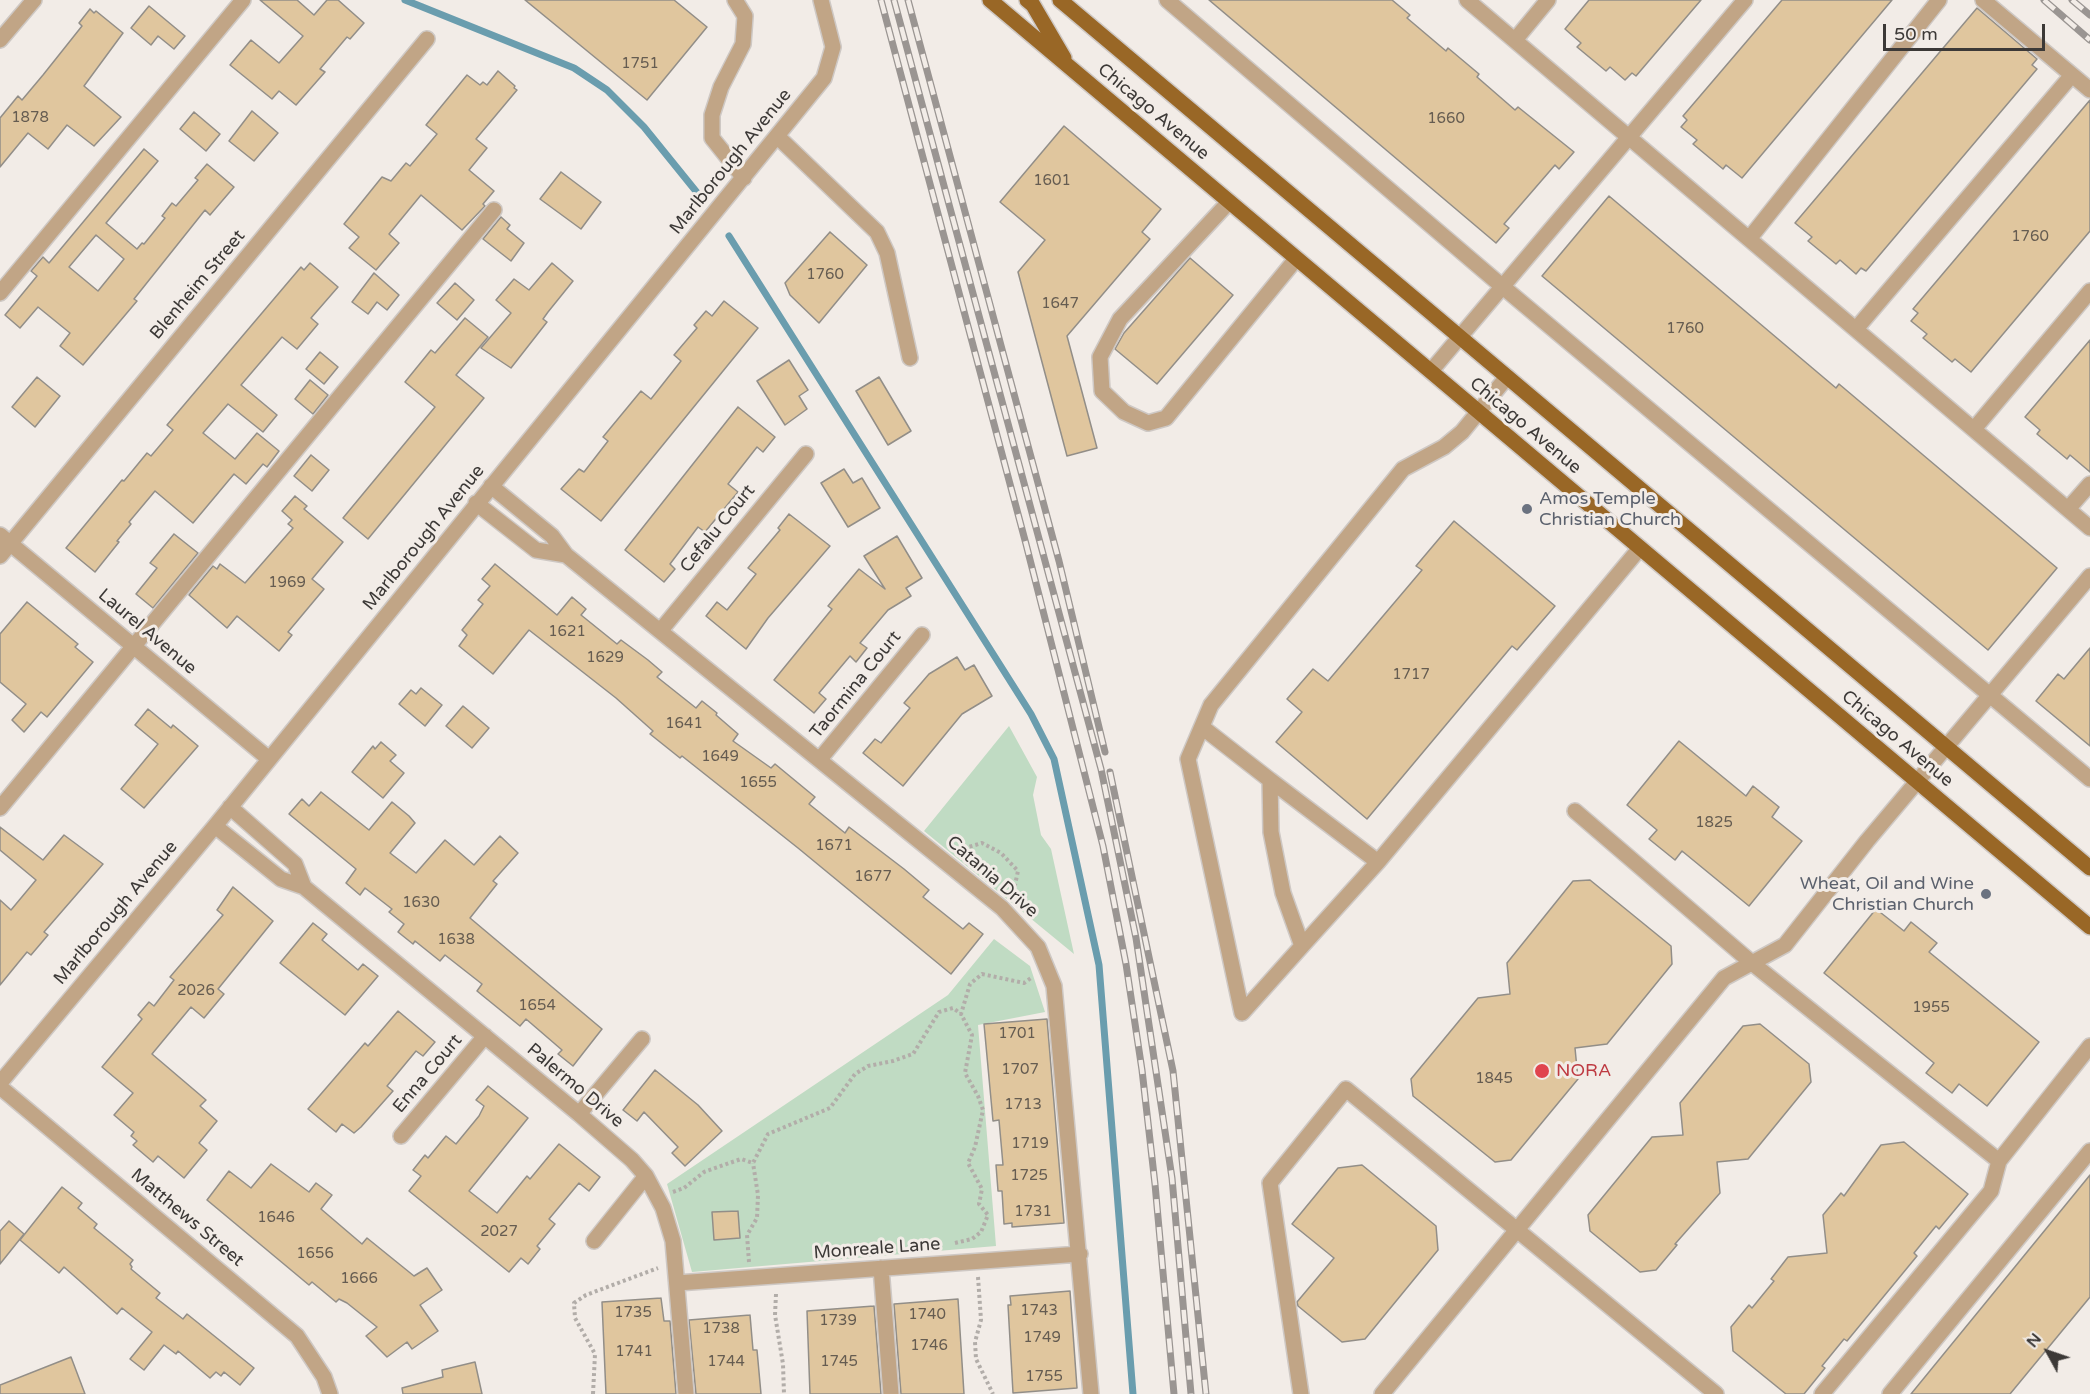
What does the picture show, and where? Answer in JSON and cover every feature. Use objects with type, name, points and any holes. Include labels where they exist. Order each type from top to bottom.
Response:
[{"type":"main road","name":"Chicago Avenue","points":[[990,0],[2090,927]]},
{"type":"main road","points":[[1027,0],[1071,68]]},
{"type":"main road","name":"Chicago Avenue","points":[[1060,0],[2090,868]]},
{"type":"street","points":[[0,40],[34,0]]},
{"type":"street","points":[[0,293],[243,0]]},
{"type":"street","points":[[735,0],[745,16],[743,44],[721,87],[712,115],[712,138],[744,178]]},
{"type":"street","name":"Marlborough Avenue","points":[[0,1083],[215,826],[824,78],[833,47],[821,0]]},
{"type":"street","points":[[1167,0],[1503,287],[2090,779]]},
{"type":"street","points":[[1467,0],[2090,528]]},
{"type":"street","points":[[1515,40],[1548,0]]},
{"type":"street","points":[[1431,371],[1745,0]]},
{"type":"street","points":[[1749,239],[1939,0]]},
{"type":"street","points":[[1983,0],[2090,90]]},
{"type":"street","name":"Blenheim Street","points":[[3,545],[427,39]]},
{"type":"street","points":[[1856,329],[2072,75]]},
{"type":"street","points":[[778,137],[877,232],[887,253],[910,358]]},
{"type":"street","points":[[1229,202],[1120,319],[1100,357],[1102,391],[1125,412],[1148,423],[1166,418],[1296,259]]},
{"type":"street","points":[[0,808],[494,210]]},
{"type":"street","points":[[1974,429],[2090,291]]},
{"type":"street","points":[[1507,377],[1462,432],[1444,447],[1403,470],[1211,705],[1188,759],[1242,1013],[1378,862],[1640,548]]},
{"type":"street","name":"Cefalu Court","points":[[661,630],[806,453]]},
{"type":"street","points":[[2068,509],[2090,484]]},
{"type":"street","name":"Catania Drive","points":[[490,486],[552,536],[566,555],[1002,908],[1038,947],[1050,971],[1054,986],[1091,1394]]},
{"type":"street","name":"Catania Drive","points":[[476,503],[536,550],[566,555]]},
{"type":"street","name":"Laurel Avenue","points":[[3,545],[132,646],[269,759]]},
{"type":"street","points":[[1382,1394],[1724,978],[1785,945],[1917,781],[2090,576]]},
{"type":"street","name":"Taormina Court","points":[[820,759],[922,635]]},
{"type":"street","points":[[1202,727],[1378,862]]},
{"type":"street","points":[[1270,780],[1271,832],[1283,893],[1302,946]]},
{"type":"street","name":"Palermo Drive","points":[[230,807],[295,864],[304,887]]},
{"type":"street","points":[[1575,811],[1752,963],[1999,1161]]},
{"type":"street","name":"Palermo Drive","points":[[215,826],[281,879],[304,887],[579,1114],[633,1160],[665,1194],[673,1241],[687,1394]]},
{"type":"street","name":"Enna Court","points":[[401,1136],[485,1036]]},
{"type":"street","points":[[579,1114],[642,1039]]},
{"type":"street","points":[[1822,1394],[1991,1191],[1999,1161],[2090,1046]]},
{"type":"street","name":"Matthews Street","points":[[0,1088],[297,1336],[324,1377],[330,1394]]},
{"type":"street","points":[[1301,1394],[1270,1183],[1346,1089],[1716,1394]]},
{"type":"street","points":[[1890,1394],[2090,1151]]},
{"type":"street","points":[[594,1241],[646,1176]]},
{"type":"street","name":"Monreale Lane","points":[[677,1283],[1080,1254]]},
{"type":"street","points":[[881,1268],[891,1394]]},
{"type":"path","points":[[958,850],[982,843],[1001,853],[1018,871],[1012,898]]},
{"type":"path","points":[[961,1014],[970,984],[982,974],[1023,984],[1050,971]]},
{"type":"path","points":[[740,1266],[750,1265],[747,1235],[757,1218],[758,1195],[753,1162],[768,1134],[803,1117],[830,1108],[855,1074],[868,1066],[913,1054],[939,1012],[953,1008],[961,1014],[972,1035],[964,1073],[978,1096],[983,1110],[975,1147],[968,1163],[982,1189],[979,1204],[988,1215],[981,1232],[972,1239],[947,1245]]},
{"type":"path","points":[[665,1194],[684,1188],[704,1172],[741,1159],[753,1162]]},
{"type":"path","points":[[665,1194],[677,1200]]},
{"type":"path","points":[[977,1261],[981,1320],[975,1342],[976,1359],[993,1394]]},
{"type":"path","points":[[593,1394],[595,1354],[575,1318],[574,1303],[586,1295],[675,1262]]},
{"type":"path","points":[[775,1276],[775,1314],[783,1364],[784,1394]]},
{"type":"green space","points":[[1009,726],[1037,777],[1033,795],[1041,835],[1051,849],[1074,954],[924,831]]},
{"type":"green space","points":[[994,939],[1030,966],[1045,1012],[978,1025],[996,1246],[692,1272],[667,1184],[948,995]]},
{"type":"building","points":[[260,0],[297,0],[314,15],[327,0],[338,0],[364,23],[350,39],[347,37],[320,69],[325,72],[296,105],[279,91],[272,99],[230,65],[251,40],[279,63],[303,36]]},
{"type":"building","points":[[525,0],[674,0],[707,27],[647,100]]},
{"type":"building","points":[[1209,0],[1392,0],[1410,15],[1407,18],[1446,51],[1448,48],[1479,74],[1477,77],[1515,110],[1518,107],[1574,152],[1559,169],[1555,165],[1504,224],[1509,228],[1496,243]]},
{"type":"building","points":[[1589,0],[1701,0],[1636,76],[1632,73],[1625,80],[1610,67],[1606,71],[1577,47],[1581,43],[1565,29]]},
{"type":"building","points":[[1782,0],[1892,0],[1742,178],[1726,165],[1723,169],[1693,144],[1697,140],[1681,127],[1687,120],[1683,116]]},
{"type":"building","points":[[149,6],[185,36],[174,49],[158,36],[151,45],[131,28]]},
{"type":"building","points":[[1977,8],[2037,59],[2032,65],[2037,69],[1866,271],[1861,268],[1856,274],[1840,260],[1836,264],[1808,241],[1812,237],[1795,223]]},
{"type":"building","points":[[90,9],[94,13],[96,11],[123,33],[84,86],[121,117],[94,146],[67,125],[48,149],[28,133],[0,167],[0,118],[18,96],[22,100],[43,75],[82,26],[79,23]]},
{"type":"building","points":[[498,71],[517,90],[476,139],[487,148],[469,170],[494,191],[483,204],[485,206],[462,230],[421,195],[389,234],[399,243],[376,270],[349,248],[359,237],[344,224],[382,177],[391,181],[406,163],[410,166],[437,134],[426,125],[467,75],[480,85],[483,82],[487,85]]},
{"type":"building","points":[[2090,100],[2090,231],[1971,372],[1955,359],[1952,362],[1923,338],[1927,334],[1911,321],[1918,313],[1913,309]]},
{"type":"building","points":[[252,111],[278,133],[254,161],[229,141]]},
{"type":"building","points":[[194,112],[220,134],[206,151],[180,129]]},
{"type":"building","points":[[1064,126],[1161,209],[1142,232],[1150,239],[1067,336],[1097,448],[1067,456],[1018,272],[1045,240],[1000,202]]},
{"type":"building","points":[[144,149],[158,161],[106,223],[137,249],[142,243],[144,244],[165,218],[162,216],[172,203],[176,206],[198,180],[195,178],[207,164],[234,187],[210,215],[205,210],[134,299],[137,301],[83,365],[60,346],[70,333],[38,307],[20,328],[5,315],[37,276],[31,271],[43,257],[49,263]],"holes":[[[96,235],[124,259],[98,291],[69,267]]]},
{"type":"building","points":[[561,172],[601,202],[581,229],[540,199]]},
{"type":"building","points":[[1609,196],[1836,388],[1839,384],[2057,568],[1988,650],[1542,276]]},
{"type":"building","points":[[501,217],[510,225],[507,229],[524,243],[511,261],[483,239]]},
{"type":"building","points":[[830,232],[867,265],[819,323],[790,295],[785,283]]},
{"type":"building","points":[[1190,258],[1233,295],[1157,384],[1115,349],[1124,333]]},
{"type":"building","points":[[310,263],[338,287],[311,318],[318,324],[297,349],[282,337],[241,385],[277,415],[263,432],[228,404],[203,433],[235,459],[257,433],[279,451],[267,467],[263,464],[246,484],[234,474],[193,523],[155,491],[129,522],[131,524],[117,541],[119,542],[95,572],[66,548],[122,480],[124,481],[147,453],[151,456],[173,430],[167,425],[301,267],[304,270]]},
{"type":"building","points":[[552,263],[573,281],[543,319],[547,322],[511,368],[481,348],[511,313],[496,300],[514,279],[529,290]]},
{"type":"building","points":[[374,273],[399,295],[387,310],[377,302],[368,314],[352,302]]},
{"type":"building","points":[[455,283],[474,300],[457,320],[437,303]]},
{"type":"building","points":[[724,301],[758,328],[601,521],[561,489],[579,469],[584,472],[608,441],[603,437],[641,391],[651,399],[681,361],[674,355],[697,328],[694,325],[706,311],[712,316]]},
{"type":"building","points":[[465,318],[488,337],[456,375],[484,398],[368,539],[343,518],[435,407],[405,382],[431,350],[435,353]]},
{"type":"building","points":[[2090,340],[2090,472],[2070,455],[2067,459],[2037,434],[2040,430],[2025,417]]},
{"type":"building","points":[[320,352],[338,367],[324,384],[306,369]]},
{"type":"building","points":[[789,360],[808,390],[799,396],[807,409],[785,425],[757,381]]},
{"type":"building","points":[[37,377],[60,396],[35,427],[12,407]]},
{"type":"building","points":[[879,377],[911,431],[888,445],[856,391]]},
{"type":"building","points":[[310,380],[328,395],[313,414],[295,399]]},
{"type":"building","points":[[738,407],[775,437],[763,452],[757,447],[728,484],[738,492],[705,532],[698,527],[670,564],[675,569],[664,582],[625,550]]},
{"type":"building","points":[[311,455],[329,470],[312,491],[294,476]]},
{"type":"building","points":[[844,469],[853,483],[862,478],[880,508],[848,527],[821,483]]},
{"type":"building","points":[[295,496],[307,506],[304,509],[343,542],[312,579],[324,589],[288,632],[292,635],[279,651],[237,616],[227,628],[189,595],[213,566],[217,569],[220,564],[245,583],[293,528],[288,524],[292,520],[282,511]]},
{"type":"building","points":[[789,514],[830,546],[768,618],[746,649],[706,616],[717,602],[727,610],[756,574],[748,568],[780,530],[778,528]]},
{"type":"building","points":[[1454,521],[1555,606],[1517,650],[1512,646],[1367,819],[1276,742],[1302,712],[1287,699],[1313,669],[1328,681],[1422,570],[1416,566]]},
{"type":"building","points":[[174,534],[198,553],[153,608],[136,594],[157,568],[150,563]]},
{"type":"building","points":[[897,536],[922,578],[906,588],[911,596],[888,610],[860,643],[867,648],[856,662],[850,656],[819,693],[826,699],[814,713],[774,680],[832,609],[828,606],[859,569],[885,589],[864,556]]},
{"type":"building","points":[[495,564],[557,615],[572,597],[586,609],[581,615],[617,644],[621,640],[662,672],[657,677],[696,708],[702,701],[717,713],[716,715],[738,734],[733,741],[771,768],[775,764],[815,797],[809,804],[845,833],[849,827],[904,869],[929,890],[923,897],[963,929],[969,923],[983,934],[951,974],[798,848],[682,756],[680,758],[650,734],[653,731],[616,698],[529,630],[493,674],[459,646],[467,635],[462,630],[483,604],[478,600],[490,586],[482,579]]},
{"type":"building","points":[[27,602],[78,644],[75,647],[93,662],[47,717],[41,712],[24,732],[12,720],[26,704],[0,682],[0,634]]},
{"type":"building","points":[[2090,648],[2090,746],[2036,701],[2058,674],[2064,679]]},
{"type":"building","points":[[957,657],[965,670],[974,665],[992,696],[962,714],[903,786],[863,753],[875,739],[881,743],[910,708],[904,703],[929,674]]},
{"type":"building","points":[[421,688],[442,705],[425,726],[399,704],[411,690],[416,694]]},
{"type":"building","points":[[463,706],[489,728],[472,748],[446,726]]},
{"type":"building","points":[[148,709],[171,728],[173,725],[198,746],[144,808],[121,789],[158,744],[135,725]]},
{"type":"building","points":[[1679,741],[1746,796],[1753,786],[1779,807],[1772,817],[1802,841],[1749,906],[1682,851],[1675,860],[1649,839],[1657,830],[1627,805]]},
{"type":"building","points":[[381,742],[396,755],[390,761],[404,773],[383,798],[352,772],[373,746],[375,749]]},
{"type":"building","points":[[321,792],[369,830],[392,802],[409,816],[415,823],[390,853],[416,873],[445,840],[474,865],[500,836],[518,853],[493,881],[497,884],[470,918],[602,1029],[573,1066],[558,1054],[562,1050],[526,1019],[520,1026],[477,991],[482,984],[445,955],[440,961],[415,941],[413,944],[398,932],[404,924],[389,912],[392,909],[365,888],[360,895],[346,883],[356,869],[289,814],[302,799],[309,806]]},
{"type":"building","points":[[0,827],[43,860],[64,835],[103,864],[44,932],[48,935],[31,955],[27,952],[0,985],[0,900],[11,910],[36,880],[0,850]]},
{"type":"building","points":[[1590,880],[1671,946],[1672,964],[1607,1044],[1575,1048],[1578,1079],[1511,1160],[1495,1162],[1413,1096],[1411,1079],[1478,998],[1510,994],[1507,963],[1573,881]]},
{"type":"building","points":[[233,887],[273,921],[218,989],[224,994],[204,1018],[191,1007],[152,1054],[206,1100],[200,1106],[217,1121],[199,1143],[207,1150],[184,1178],[158,1156],[153,1162],[133,1145],[137,1141],[131,1136],[134,1132],[114,1115],[133,1093],[102,1067],[142,1019],[138,1015],[149,1002],[154,1006],[174,980],[170,977],[223,915],[217,910]]},
{"type":"building","points":[[1876,909],[1904,931],[1911,922],[1937,943],[1929,952],[2039,1042],[1987,1106],[1959,1084],[1952,1093],[1926,1073],[1934,1063],[1824,973]]},
{"type":"building","points":[[313,923],[327,934],[322,940],[358,970],[363,964],[378,976],[345,1015],[280,963]]},
{"type":"building","points":[[398,1011],[435,1042],[423,1056],[416,1051],[387,1086],[393,1091],[361,1127],[354,1133],[342,1124],[336,1132],[308,1109],[365,1043],[368,1046]]},
{"type":"building","points":[[1047,1019],[1064,1223],[1012,1227],[1012,1223],[1004,1224],[1002,1191],[998,1191],[996,1165],[1003,1165],[999,1120],[993,1121],[984,1024]]},
{"type":"building","points":[[1760,1024],[1809,1064],[1811,1082],[1748,1159],[1717,1162],[1720,1193],[1675,1244],[1677,1245],[1656,1270],[1640,1272],[1590,1231],[1588,1215],[1652,1137],[1683,1135],[1680,1103],[1743,1026]]},
{"type":"building","points":[[655,1070],[698,1105],[722,1131],[685,1166],[672,1153],[678,1147],[644,1112],[637,1121],[623,1110]]},
{"type":"building","points":[[488,1086],[528,1118],[469,1191],[497,1213],[527,1176],[530,1179],[559,1144],[600,1177],[589,1191],[579,1183],[549,1219],[555,1224],[537,1246],[540,1249],[528,1264],[521,1258],[509,1272],[409,1191],[421,1176],[413,1170],[425,1155],[428,1158],[446,1136],[456,1144],[479,1116],[484,1106],[476,1100]]},
{"type":"building","points":[[1904,1142],[1968,1194],[1939,1229],[1936,1226],[1914,1253],[1917,1256],[1847,1341],[1844,1339],[1822,1366],[1825,1368],[1804,1394],[1786,1394],[1733,1351],[1731,1327],[1749,1305],[1752,1308],[1774,1281],[1771,1279],[1788,1257],[1827,1253],[1823,1215],[1841,1193],[1844,1196],[1881,1145]]},
{"type":"building","points":[[271,1164],[309,1192],[316,1183],[332,1195],[321,1209],[362,1244],[367,1238],[414,1276],[427,1268],[442,1290],[420,1305],[438,1331],[412,1349],[407,1342],[387,1357],[366,1336],[377,1327],[347,1303],[339,1299],[336,1302],[312,1282],[309,1285],[207,1200],[229,1171],[251,1188]]},
{"type":"building","points":[[1362,1165],[1436,1226],[1438,1250],[1365,1339],[1342,1342],[1298,1306],[1297,1302],[1334,1258],[1292,1224],[1338,1168]]},
{"type":"building","points":[[2090,1175],[2090,1297],[2010,1394],[1911,1394]]},
{"type":"building","points":[[62,1187],[82,1203],[78,1208],[97,1224],[94,1228],[133,1260],[130,1264],[131,1269],[160,1293],[156,1298],[183,1319],[187,1314],[254,1368],[240,1385],[224,1372],[221,1376],[216,1372],[210,1378],[178,1351],[176,1354],[164,1345],[144,1370],[130,1359],[152,1332],[122,1308],[117,1314],[64,1267],[59,1273],[20,1240]]},
{"type":"building","points":[[738,1211],[740,1238],[714,1240],[712,1212]]},
{"type":"building","points":[[9,1221],[24,1234],[0,1264],[0,1231]]},
{"type":"building","points":[[1070,1291],[1077,1388],[1013,1393],[1008,1305],[1011,1305],[1010,1296]]},
{"type":"building","points":[[661,1298],[664,1321],[670,1321],[676,1394],[606,1394],[602,1302]]},
{"type":"building","points":[[958,1299],[964,1394],[901,1394],[894,1304]]},
{"type":"building","points":[[874,1306],[881,1394],[810,1394],[807,1311]]},
{"type":"building","points":[[750,1315],[753,1350],[757,1350],[761,1394],[696,1394],[689,1320]]},
{"type":"building","points":[[71,1357],[85,1394],[0,1394],[0,1385]]},
{"type":"building","points":[[475,1362],[482,1394],[403,1394],[402,1388],[443,1377],[442,1370]]},
{"type":"waterway","points":[[405,0],[574,68],[607,90],[644,127],[699,195]]},
{"type":"waterway","points":[[729,236],[1031,714],[1054,759],[1099,965],[1133,1394]]},
{"type":"railway","points":[[881,0],[1026,544],[1103,846],[1126,964],[1142,1070],[1174,1394]]},
{"type":"railway","points":[[894,0],[1101,769],[1136,938],[1172,1178],[1191,1394]]},
{"type":"railway","points":[[908,0],[1059,561],[1105,752]]},
{"type":"railway","points":[[2044,0],[2090,40]]},
{"type":"railway","points":[[2072,0],[2090,15]]},
{"type":"railway","points":[[1110,772],[1173,1071],[1206,1394]]},
{"type":"place","name":"Amos Temple Christian Church","points":[[1527,509]]},
{"type":"place","name":"Wheat, Oil and Wine Christian Church","points":[[1986,894]]},
{"type":"place","name":"NORA","points":[[1542,1071]]}]
